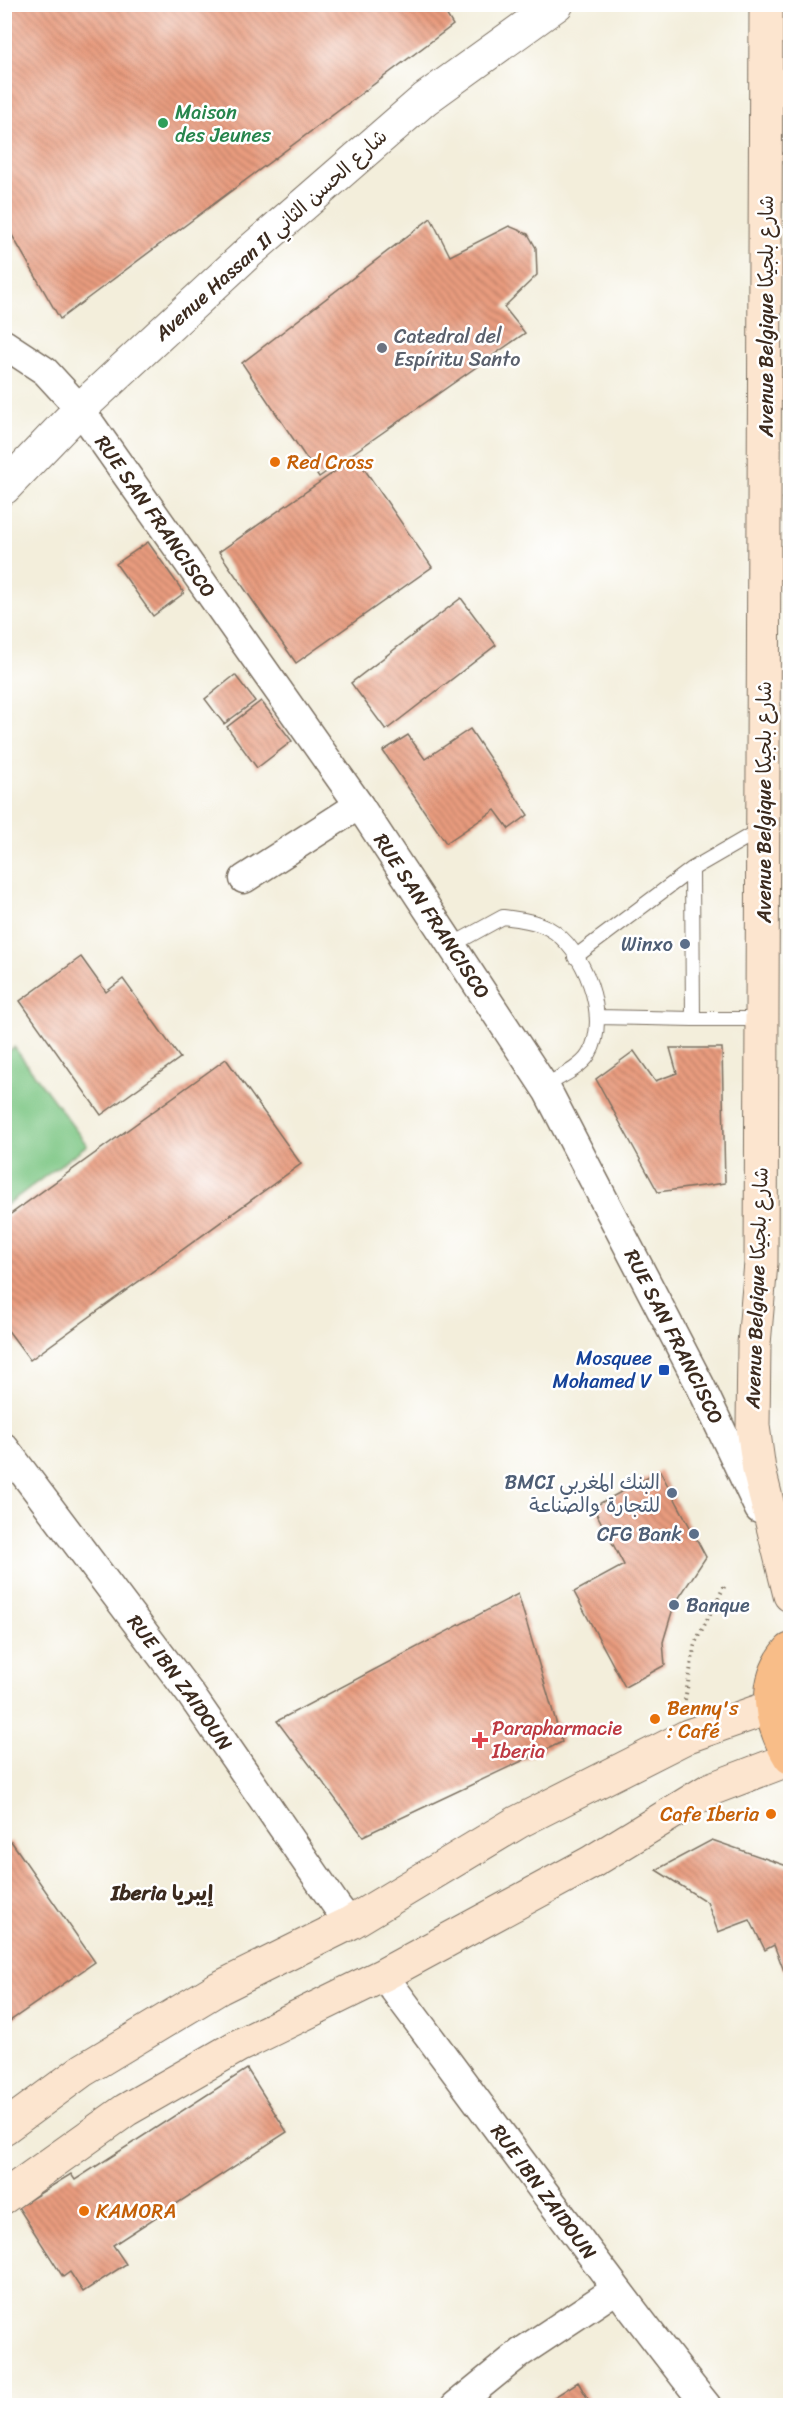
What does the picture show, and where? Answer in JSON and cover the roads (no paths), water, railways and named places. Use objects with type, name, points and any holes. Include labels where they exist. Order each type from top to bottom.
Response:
[{"type":"main road","name":"Avenue Belgique شارع بلجيكا","points":[[766,4],[761,1263],[752,1386],[759,1470],[790,1595]]},
{"type":"main road","points":[[4,2197],[126,2110],[238,2046],[383,1975],[590,1863],[711,1789],[790,1758],[776,1734],[771,1707],[774,1681],[784,1657],[790,1650]]},
{"type":"main road","points":[[4,2128],[83,2070],[219,1988],[350,1923],[529,1817],[688,1736],[771,1707]]},
{"type":"street","name":"Avenue Hassan II شارع الحسن الثاني","points":[[4,488],[80,409],[249,252],[425,99],[557,4]]},
{"type":"street","name":"RUE SAN FRANCISCO","points":[[4,344],[45,371],[80,409],[359,805],[544,1086],[700,1385],[777,1545]]},
{"type":"street","points":[[244,879],[359,805]]},
{"type":"street","name":"RUE IBN ZAIDOUN","points":[[4,1447],[191,1695],[350,1923]]},
{"type":"street","name":"RUE IBN ZAIDOUN","points":[[383,1975],[477,2098],[615,2290],[707,2406]]},
{"type":"street","points":[[455,2406],[520,2353],[615,2290]]},
{"type":"lane","points":[[575,957],[692,869],[764,827]]},
{"type":"lane","points":[[692,869],[693,1019]]},
{"type":"lane","points":[[452,945],[503,917],[549,928],[571,948],[588,977],[597,1004],[599,1031],[589,1056],[544,1086]]},
{"type":"lane","points":[[598,1017],[763,1019]]},
{"type":"place","name":"Maison des Jeunes","points":[[163,123]]},
{"type":"place","name":"Catedral del Espíritu Santo","points":[[382,348]]},
{"type":"place","name":"Red Cross","points":[[275,462]]},
{"type":"place","name":"Winxo","points":[[685,944]]},
{"type":"place","name":"Mosquee Mohamed V","points":[[664,1370]]},
{"type":"place","name":"BMCI البنك المغربي للتجارة والصناعة","points":[[672,1493]]},
{"type":"place","name":"CFG Bank","points":[[694,1534]]},
{"type":"place","name":"Banque","points":[[674,1605]]},
{"type":"place","name":"Benny's : Café","points":[[655,1719]]},
{"type":"place","name":"Parapharmacie Iberia","points":[[480,1740]]},
{"type":"place","name":"Cafe Iberia","points":[[771,1814]]},
{"type":"place","name":"KAMORA","points":[[84,2211]]},
{"type":"district","name":"Iberia إيبريا","points":[[162,1893]]}]
